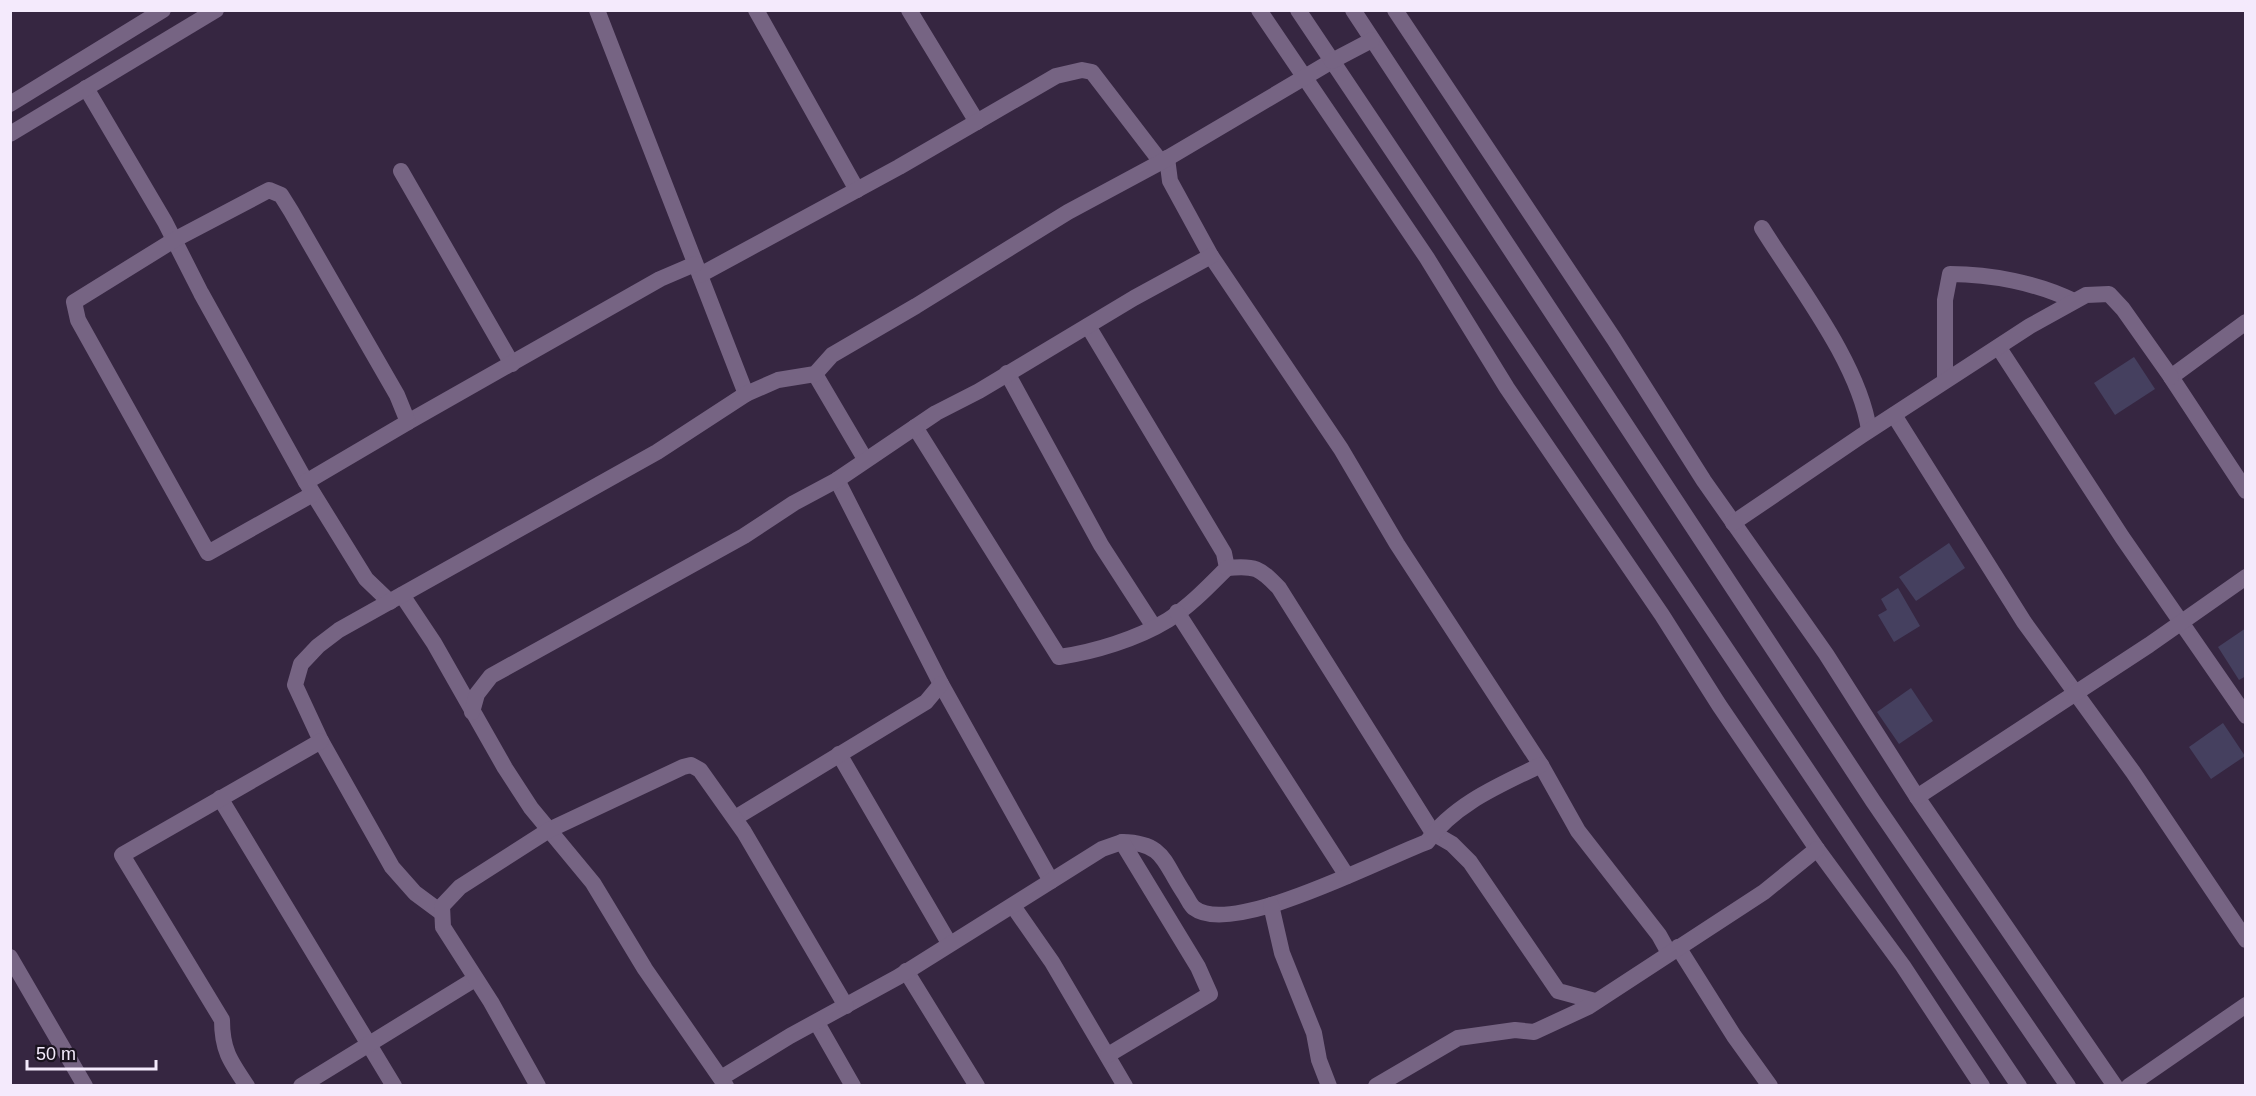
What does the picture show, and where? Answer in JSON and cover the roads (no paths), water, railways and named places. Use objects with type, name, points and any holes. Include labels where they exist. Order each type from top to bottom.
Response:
[{"type":"street","points":[[10,104],[164,10]]},
{"type":"street","points":[[10,134],[216,10]]},
{"type":"street","points":[[597,10],[746,394]]},
{"type":"street","points":[[756,10],[857,189]]},
{"type":"street","points":[[909,10],[976,122]]},
{"type":"street","points":[[1259,10],[1427,258],[1507,388],[1656,605],[1719,705],[1817,849],[1903,966],[1982,1086]]},
{"type":"street","points":[[1298,10],[2019,1086]]},
{"type":"street","points":[[1353,10],[1873,801],[2068,1086]]},
{"type":"street","points":[[1395,10],[1614,339],[1665,423],[1826,654],[1917,797],[2115,1086]]},
{"type":"street","points":[[442,913],[415,893],[392,867],[321,741],[295,685],[301,664],[339,630],[657,452],[746,394],[778,380],[815,374],[832,355],[1068,212],[1164,160],[1372,40]]},
{"type":"street","points":[[73,66],[174,240],[309,488],[366,579],[396,598],[434,643],[524,798],[593,883],[645,969],[724,1082],[790,1036],[817,1023],[906,971],[1102,849],[1122,842],[1149,845],[1166,860],[1194,908],[1213,917],[1271,905],[1427,842],[1440,824],[1490,790],[1541,765]]},
{"type":"street","points":[[408,422],[397,395],[281,195],[269,190],[174,240],[74,302],[78,320],[208,552],[408,422],[660,279],[698,269],[857,189],[1056,76],[1082,70],[1092,72],[1164,160],[1170,181],[1211,256],[1341,448],[1397,543],[1541,765],[1578,831],[1673,950],[1770,1086]]},
{"type":"street","points":[[401,171],[512,364]]},
{"type":"street","points":[[1762,228],[1848,366],[1866,406],[1869,430]]},
{"type":"street","points":[[472,712],[477,694],[490,676],[744,536],[794,503],[837,480],[915,427],[1211,256]]},
{"type":"street","points":[[1945,380],[1946,300],[1950,273],[2011,281],[2055,292],[2074,301]]},
{"type":"street","points":[[1733,523],[1945,380],[1999,348],[2030,326],[2086,295],[2109,294],[2123,309],[2246,491]]},
{"type":"street","points":[[2171,377],[2246,322]]},
{"type":"street","points":[[1088,326],[1207,522],[1224,553],[1227,568]]},
{"type":"street","points":[[1999,348],[2181,623],[2246,716]]},
{"type":"street","points":[[815,374],[865,459]]},
{"type":"street","points":[[1007,374],[1101,545],[1154,627]]},
{"type":"street","points":[[1894,414],[2024,622],[2074,694],[2133,771],[2246,940]]},
{"type":"street","points":[[915,427],[1059,657],[1078,654],[1154,627],[1177,612],[1227,568],[1249,565],[1262,571],[1279,588],[1433,833],[1452,844],[1470,862],[1558,991],[1595,1001]]},
{"type":"street","points":[[837,480],[941,684],[1051,881]]},
{"type":"street","points":[[1917,797],[2181,623],[2246,577]]},
{"type":"street","points":[[1177,612],[1347,876]]},
{"type":"street","points":[[735,818],[926,702],[941,684]]},
{"type":"street","points":[[247,1086],[226,1055],[222,1040],[222,1020],[122,855],[321,741]]},
{"type":"street","points":[[839,754],[949,943]]},
{"type":"street","points":[[538,1086],[443,927],[442,906],[460,887],[549,830],[691,765],[700,770],[735,818],[846,1006]]},
{"type":"street","points":[[220,798],[394,1086]]},
{"type":"street","points":[[1108,1055],[1210,994],[1198,967],[1122,842]]},
{"type":"street","points":[[1376,1086],[1458,1038],[1515,1030],[1534,1032],[1595,1001],[1764,892],[1817,849]]},
{"type":"street","points":[[1271,905],[1282,953],[1314,1033],[1319,1060],[1329,1086]]},
{"type":"street","points":[[1013,906],[1052,962],[1125,1086]]},
{"type":"street","points":[[10,957],[85,1086]]},
{"type":"street","points":[[906,971],[977,1086]]},
{"type":"street","points":[[301,1086],[475,979]]},
{"type":"street","points":[[2129,1086],[2246,1005]]},
{"type":"street","points":[[817,1023],[853,1086]]}]
